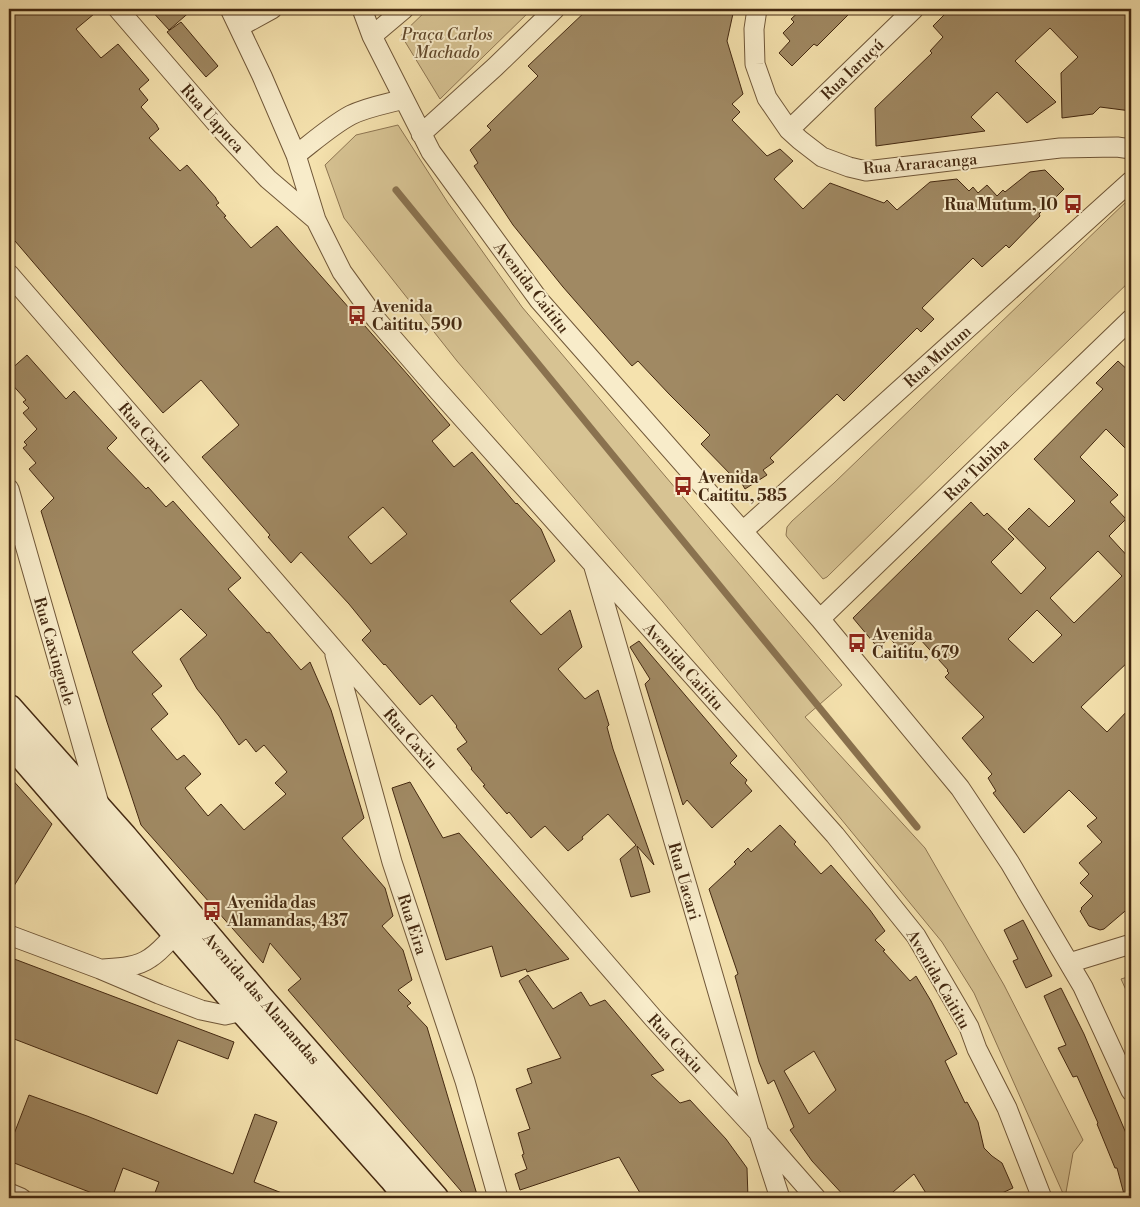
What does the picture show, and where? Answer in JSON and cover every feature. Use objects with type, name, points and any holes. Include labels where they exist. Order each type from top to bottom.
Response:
[{"type":"street","name":"Rua Uapuca","points":[[118,9],[223,131],[268,179],[316,220]]},
{"type":"street","name":"Avenida Caititu","points":[[230,9],[262,76],[296,155],[316,220],[342,272],[376,319],[835,835],[916,936],[969,1027],[977,1049],[1008,1108],[1042,1198]]},
{"type":"street","points":[[239,27],[272,9]]},
{"type":"street","name":"Avenida Caititu","points":[[362,9],[372,36],[431,152],[539,300],[820,619],[960,788],[1010,863],[1070,963],[1131,1092]]},
{"type":"street","points":[[372,36],[404,9]]},
{"type":"street","points":[[421,134],[555,9]]},
{"type":"street","name":"Rua Araracanga","points":[[757,9],[754,29],[755,64],[767,98],[789,130],[800,140],[822,156],[849,168],[866,171],[1060,148],[1117,147],[1131,149]]},
{"type":"street","name":"Rua Iaruçú","points":[[789,130],[914,9]]},
{"type":"street","points":[[296,155],[350,115],[404,99]]},
{"type":"street","name":"Rua Mutum","points":[[743,532],[1131,181]]},
{"type":"street","name":"Rua Caxiu","points":[[9,274],[654,1020],[759,1133],[816,1198]]},
{"type":"street","name":"Rua Tubiba","points":[[820,619],[1131,319]]},
{"type":"street","name":"Rua Caxinguele","points":[[9,489],[101,812]]},
{"type":"street","name":"Rua Uacari","points":[[592,564],[759,1133],[780,1198]]},
{"type":"street","name":"Rua Eira","points":[[334,648],[392,862],[464,1081],[498,1198]]},
{"type":"street","name":"Avenida das Alamandas","points":[[9,708],[101,812],[184,925],[252,1005],[408,1198]]},
{"type":"street","name":"Avenida das Alamandas","points":[[9,741],[96,840],[184,925]]},
{"type":"street","points":[[96,840],[101,812]]},
{"type":"street","points":[[100,969],[137,964],[149,959],[165,946],[184,925]]},
{"type":"street","points":[[9,935],[201,1010],[225,1015],[252,1005]]},
{"type":"street","points":[[1070,963],[1131,944]]},
{"type":"street","name":"Avenida das Alamandas","points":[[252,1005],[435,1198]]},
{"type":"street","points":[[9,1193],[21,1198]]},
{"type":"green space","name":"Praça Carlos Machado","points":[[428,9],[532,9],[440,99],[401,35]]},
{"type":"green space","points":[[398,125],[448,203],[522,307],[842,685],[805,717],[925,848],[1004,985],[1083,1140],[1073,1153],[1065,1198],[974,993],[942,942],[663,602],[457,361],[344,218],[325,165],[356,135]]},
{"type":"green space","points":[[1131,197],[1131,280],[823,579],[787,537],[787,527]]},
{"type":"green space","points":[[1131,976],[1131,1001],[1121,979]]},
{"type":"building","points":[[9,9],[100,9],[76,29],[101,58],[118,44],[149,80],[139,89],[148,100],[141,107],[159,129],[149,138],[180,171],[187,165],[216,198],[219,203],[216,205],[226,216],[224,217],[251,248],[277,226],[450,425],[432,441],[454,467],[472,452],[516,504],[541,529],[555,561],[510,601],[541,635],[570,610],[582,647],[558,669],[585,699],[598,690],[609,725],[607,727],[613,749],[654,865],[637,846],[650,892],[631,897],[620,859],[636,845],[608,814],[568,851],[545,826],[531,838],[509,812],[507,814],[483,786],[485,785],[457,749],[467,742],[457,726],[432,695],[420,705],[362,640],[371,631],[349,604],[301,552],[291,563],[268,537],[270,535],[202,457],[239,425],[201,380],[163,413],[9,234]],"holes":[[[383,507],[407,534],[371,564],[348,537]]]},
{"type":"building","points":[[150,9],[193,9],[169,30]]},
{"type":"building","points":[[588,9],[734,9],[727,41],[743,94],[732,104],[740,112],[732,120],[767,156],[780,149],[793,161],[774,179],[803,209],[830,183],[884,203],[887,200],[897,210],[930,182],[957,179],[969,191],[973,187],[978,193],[987,185],[997,196],[1030,172],[1045,170],[1064,189],[1009,248],[1006,245],[982,267],[973,258],[922,308],[934,319],[921,332],[917,328],[844,401],[837,394],[770,458],[774,462],[763,470],[767,475],[745,489],[737,475],[733,477],[701,444],[710,435],[638,361],[632,366],[563,287],[513,225],[474,166],[478,163],[470,150],[491,130],[487,126],[538,76],[528,66]]},
{"type":"building","points":[[802,9],[854,9],[817,46],[814,44],[792,66],[779,53],[790,41],[783,33],[794,22],[791,19]]},
{"type":"building","points":[[950,9],[1131,9],[1131,111],[1100,107],[1093,114],[1062,118],[1061,73],[1078,57],[1050,28],[1015,61],[1056,102],[1027,123],[997,92],[971,117],[985,131],[876,146],[875,108],[932,53],[930,51],[943,37],[933,26]]},
{"type":"building","points":[[181,22],[218,66],[206,77],[167,32]]},
{"type":"building","points":[[27,355],[66,399],[74,391],[117,438],[107,448],[166,507],[173,501],[241,578],[228,589],[267,633],[269,632],[301,670],[310,662],[331,710],[364,818],[342,838],[385,888],[393,916],[382,926],[403,950],[412,980],[398,990],[411,1003],[407,1006],[427,1027],[478,1198],[467,1198],[288,990],[301,979],[270,943],[263,963],[141,825],[41,511],[54,498],[29,469],[36,463],[23,448],[27,445],[24,442],[37,429],[23,413],[29,408],[23,402],[26,400],[9,381],[9,371]],"holes":[[[181,609],[207,635],[180,659],[197,689],[239,745],[246,739],[256,752],[264,745],[287,772],[275,783],[286,794],[244,830],[221,804],[208,816],[185,788],[201,774],[184,755],[177,760],[151,729],[168,714],[152,694],[162,686],[132,652]]]},
{"type":"building","points":[[1118,361],[1131,373],[1131,454],[1106,429],[1080,457],[1118,495],[1110,502],[1126,519],[1109,536],[1131,560],[1131,659],[1081,707],[1107,732],[1131,707],[1131,906],[1104,929],[1100,930],[1089,926],[1080,911],[1093,896],[1080,883],[1089,874],[1079,863],[1102,842],[1087,826],[1097,818],[1069,790],[1024,833],[993,793],[996,791],[988,778],[992,774],[962,738],[984,717],[945,677],[949,673],[948,670],[919,638],[904,653],[889,638],[878,648],[853,618],[971,502],[984,516],[987,513],[1014,539],[991,562],[1021,594],[1046,568],[1008,529],[1029,508],[1049,527],[1075,501],[1034,459],[1103,389],[1096,383]],"holes":[[[1098,551],[1122,576],[1074,623],[1050,598]],[[1037,610],[1062,635],[1033,663],[1008,639]]]},
{"type":"building","points":[[639,641],[737,756],[730,763],[747,780],[745,783],[752,791],[712,828],[687,800],[683,805],[645,684],[650,679],[630,647]]},
{"type":"building","points":[[9,776],[52,824],[9,894]]},
{"type":"building","points":[[410,782],[443,838],[459,833],[569,959],[527,972],[526,969],[501,977],[492,946],[446,960],[392,788]]},
{"type":"building","points":[[780,825],[821,874],[831,865],[870,910],[885,931],[875,940],[910,981],[916,976],[931,1001],[957,1054],[945,1061],[965,1103],[967,1102],[978,1122],[984,1148],[1002,1163],[1013,1188],[991,1198],[929,1198],[914,1174],[886,1198],[846,1198],[812,1161],[790,1130],[794,1127],[774,1080],[768,1084],[759,1062],[735,976],[738,974],[709,889],[736,864],[734,862],[748,848],[751,852]],"holes":[[[814,1051],[836,1090],[809,1114],[784,1071]]]},
{"type":"building","points":[[1023,920],[1052,976],[1026,988],[1013,961],[1018,959],[1004,930]]},
{"type":"building","points":[[9,957],[234,1042],[228,1059],[178,1040],[157,1094],[9,1037]]},
{"type":"building","points":[[528,975],[553,1009],[581,992],[590,1006],[605,1000],[664,1070],[651,1075],[680,1103],[690,1100],[726,1139],[747,1168],[748,1198],[724,1198],[723,1194],[709,1198],[643,1198],[619,1157],[520,1190],[515,1174],[527,1169],[518,1133],[530,1129],[516,1089],[532,1083],[527,1069],[561,1058],[519,981]]},
{"type":"building","points":[[1061,988],[1084,1034],[1131,1145],[1131,1198],[1125,1198],[1117,1168],[1115,1168],[1098,1123],[1077,1076],[1073,1077],[1058,1048],[1066,1045],[1044,996]]},
{"type":"building","points":[[29,1095],[233,1174],[255,1114],[277,1122],[254,1182],[292,1198],[153,1198],[159,1182],[123,1168],[112,1198],[105,1198],[9,1161],[9,1147]]},
{"type":"waterway","points":[[396,190],[917,827]]},
{"type":"place","name":"Rua Mutum, 10","points":[[1073,204]]},
{"type":"place","name":"Avenida Caititu, 590","points":[[357,315]]},
{"type":"place","name":"Avenida Caititu, 585","points":[[683,486]]},
{"type":"place","name":"Avenida Caititu, 679","points":[[857,643]]},
{"type":"place","name":"Avenida das Alamandas, 437","points":[[212,911]]}]
